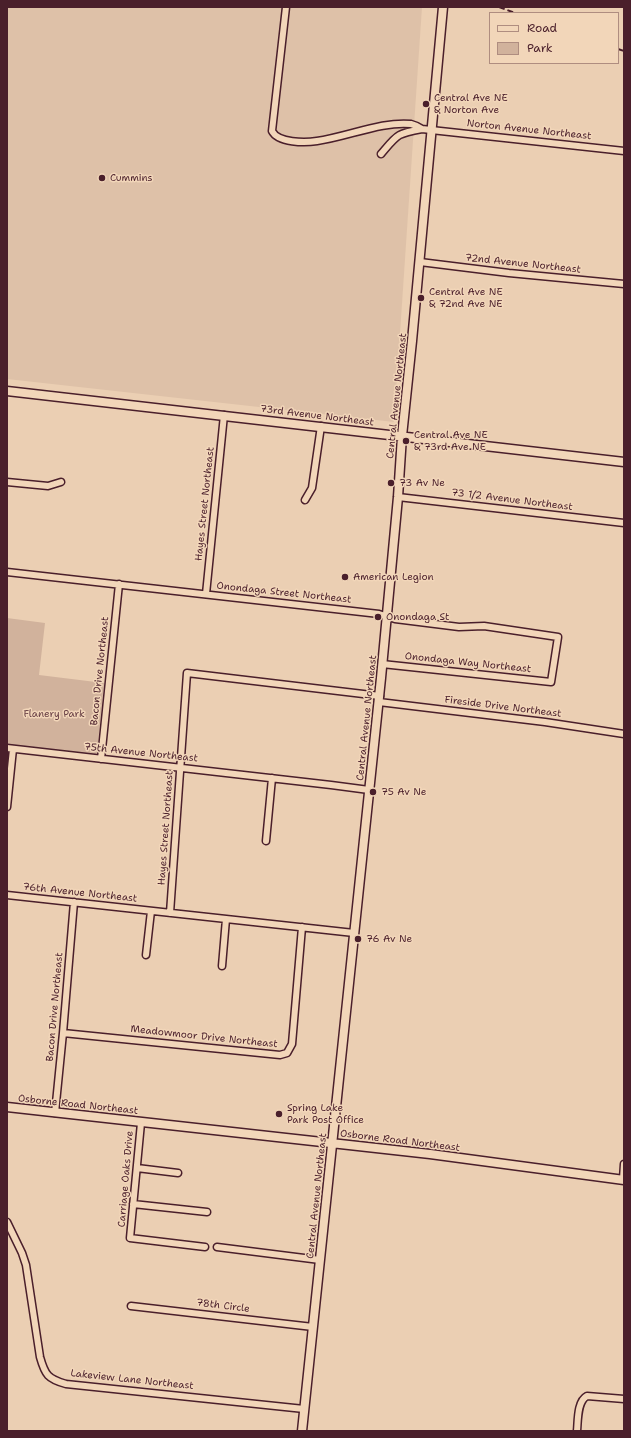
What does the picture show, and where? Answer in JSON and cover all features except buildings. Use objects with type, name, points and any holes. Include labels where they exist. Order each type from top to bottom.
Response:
[{"type":"street","points":[[286,7],[272,132],[274,136],[282,139],[303,142],[319,141],[399,124],[413,124],[422,129]]},
{"type":"street","name":"Central Avenue Northeast","points":[[302,1431],[379,699],[398,497],[402,436],[420,262],[443,7]]},
{"type":"street","points":[[381,154],[396,136],[402,133],[422,129]]},
{"type":"street","name":"Norton Avenue Northeast","points":[[422,129],[624,151]]},
{"type":"street","name":"72nd Avenue Northeast","points":[[420,262],[509,273],[624,284]]},
{"type":"street","name":"73rd Avenue Northeast","points":[[7,391],[624,462]]},
{"type":"street","name":"Hayes Street Northeast","points":[[206,594],[224,415]]},
{"type":"street","points":[[305,500],[312,488],[321,426]]},
{"type":"street","points":[[7,482],[48,486],[61,482]]},
{"type":"street","name":"73 1/2 Avenue Northeast","points":[[398,497],[624,523]]},
{"type":"street","name":"Onondaga Street Northeast","points":[[7,572],[379,614],[395,619],[459,627],[484,626],[558,637],[551,682]]},
{"type":"street","name":"Bacon Drive Northeast","points":[[101,759],[119,584]]},
{"type":"street","name":"Onondaga Way Northeast","points":[[382,664],[551,682]]},
{"type":"street","name":"Hayes Street Northeast","points":[[170,913],[187,673]]},
{"type":"street","name":"Fireside Drive Northeast","points":[[187,673],[624,734]]},
{"type":"street","points":[[7,807],[10,749]]},
{"type":"street","name":"75th Avenue Northeast","points":[[10,749],[369,790]]},
{"type":"street","points":[[266,841],[272,778]]},
{"type":"street","name":"76th Avenue Northeast","points":[[7,894],[354,933]]},
{"type":"street","name":"Bacon Drive Northeast","points":[[54,1113],[63,1033],[74,902]]},
{"type":"street","points":[[146,955],[151,911]]},
{"type":"street","points":[[222,966],[226,919]]},
{"type":"street","name":"Meadowmoor Drive Northeast","points":[[63,1033],[280,1054],[287,1053],[292,1044],[302,927]]},
{"type":"street","name":"Osborne Road Northeast","points":[[7,1107],[430,1154],[624,1179]]},
{"type":"street","name":"Carriage Oaks Drive","points":[[141,1123],[130,1238],[205,1247]]},
{"type":"street","points":[[624,1164],[624,1179]]},
{"type":"street","points":[[137,1168],[178,1173]]},
{"type":"street","points":[[134,1204],[207,1212]]},
{"type":"street","name":"Lakeview Lane Northeast","points":[[7,1222],[26,1265],[40,1357],[44,1370],[56,1381],[66,1384],[304,1409]]},
{"type":"street","points":[[217,1247],[320,1260]]},
{"type":"street","name":"78th Circle","points":[[131,1306],[313,1327]]},
{"type":"street","points":[[577,1431],[580,1404],[583,1397],[624,1399]]},
{"type":"shaded area","points":[[7,7],[422,7],[394,422],[7,379]]},
{"type":"green space","name":"Flanery Park","points":[[7,618],[45,623],[39,675],[104,683],[97,753],[93,756],[7,746]]},
{"type":"railway","points":[[499,7],[512,12]]},
{"type":"railway","points":[[619,49],[624,51]]},
{"type":"place","name":"Central Ave NE & Norton Ave","points":[[426,104]]},
{"type":"place","name":"Cummins","points":[[102,178]]},
{"type":"place","name":"Central Ave NE & 72nd Ave NE","points":[[421,298]]},
{"type":"place","name":"Central Ave NE & 73rd Ave NE","points":[[406,441]]},
{"type":"place","name":"73 Av Ne","points":[[391,483]]},
{"type":"place","name":"American Legion","points":[[345,577]]},
{"type":"place","name":"Onondaga St","points":[[378,617]]},
{"type":"place","name":"75 Av Ne","points":[[373,792]]},
{"type":"place","name":"76 Av Ne","points":[[358,939]]},
{"type":"place","name":"Spring Lake Park Post Office","points":[[279,1114]]}]
